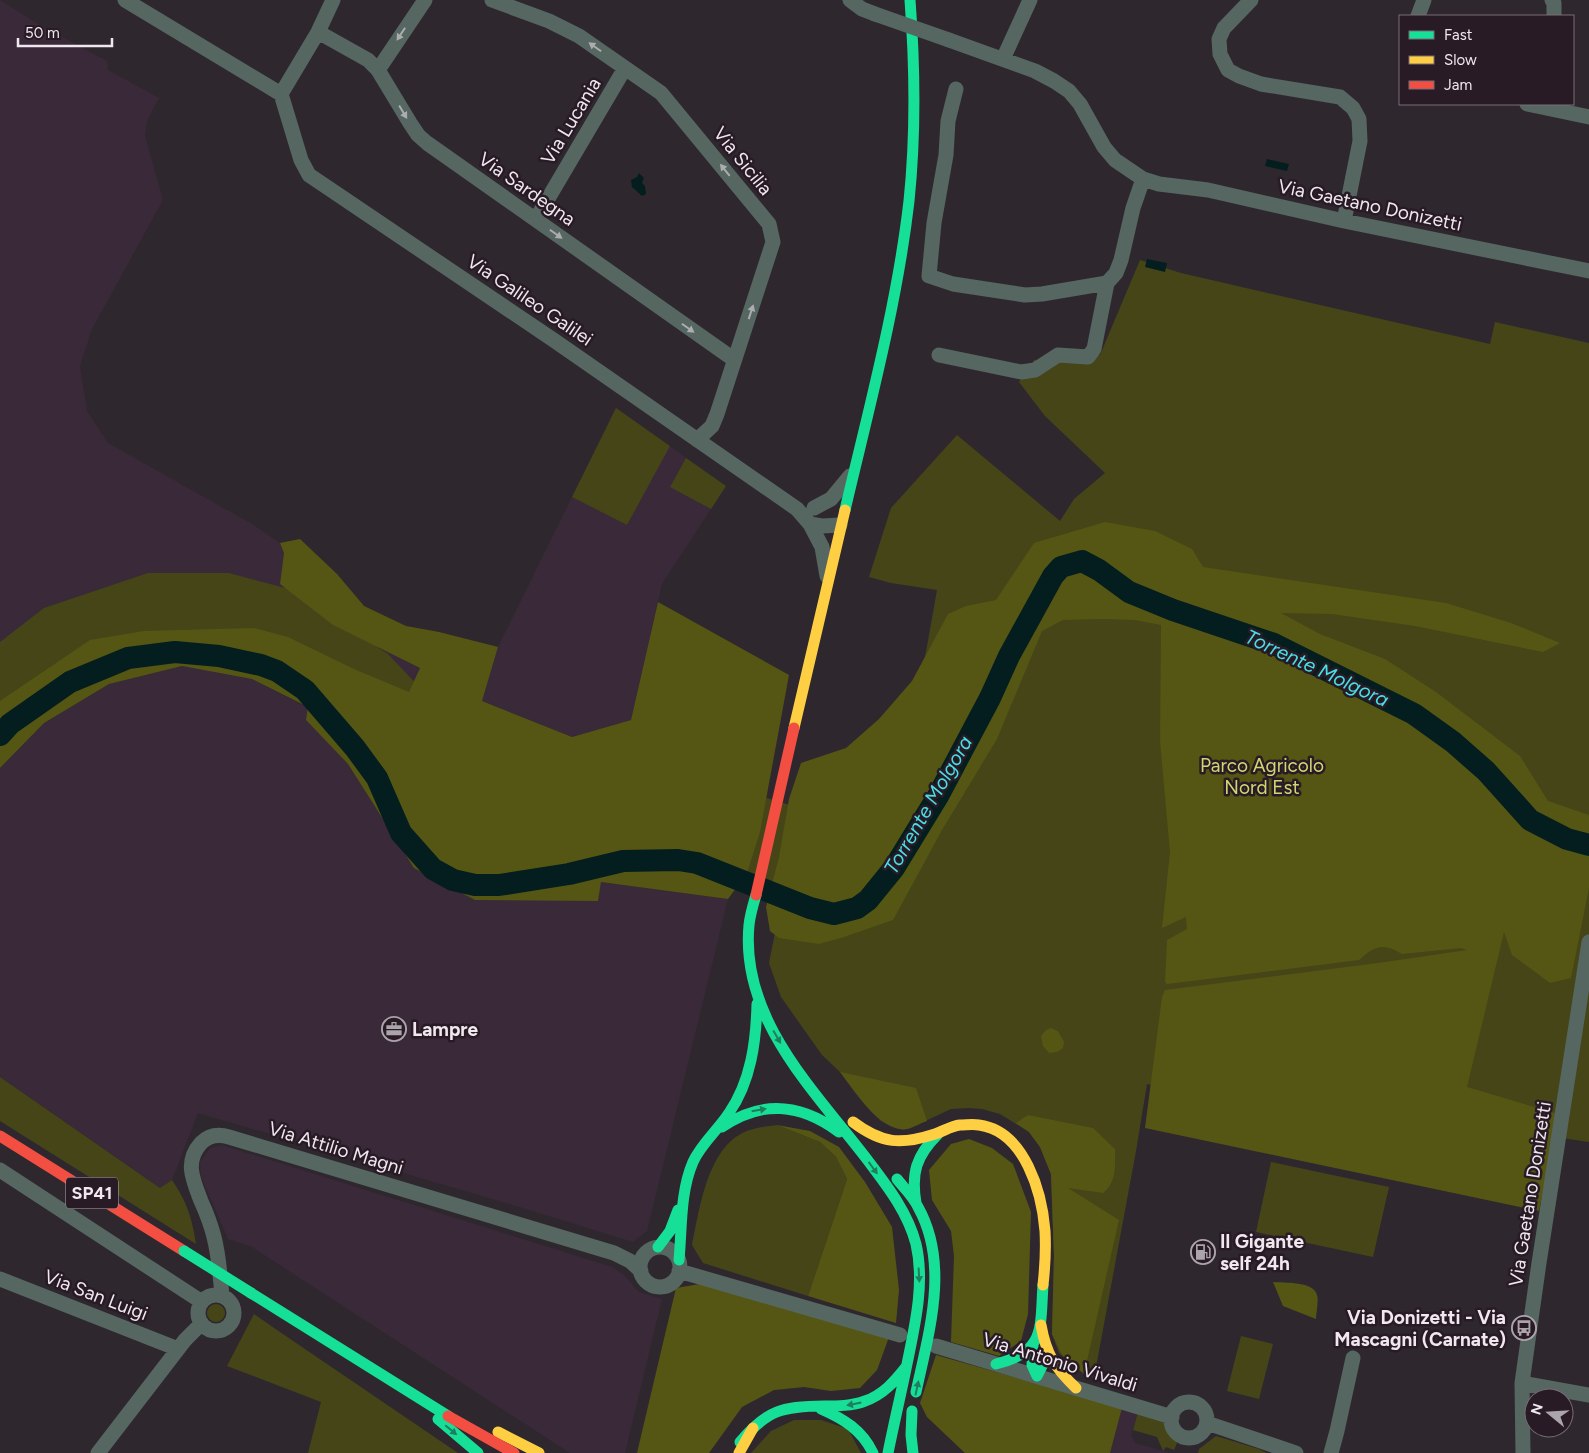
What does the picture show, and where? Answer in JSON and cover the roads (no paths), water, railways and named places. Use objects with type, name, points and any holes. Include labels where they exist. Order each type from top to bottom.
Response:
[{"type":"main road","points":[[653,1249],[670,1231],[697,1155],[736,1101],[750,1066],[757,1029],[757,993],[749,950],[750,924],[840,525],[883,346],[897,274],[909,187],[914,115],[910,0]]},
{"type":"main road","points":[[750,924],[759,968],[775,1009]]},
{"type":"main road","points":[[757,993],[768,1020],[782,1046],[798,1070],[859,1148],[906,1215],[912,1228],[918,1260],[920,1288],[888,1453]]},
{"type":"main road","points":[[716,1131],[749,1112],[782,1108],[802,1112],[827,1122],[859,1148]]},
{"type":"main road","points":[[872,1145],[851,1118],[871,1136],[895,1142],[917,1140],[952,1126],[964,1124],[986,1126],[1000,1131],[1020,1151],[1034,1179],[1042,1210],[1045,1233],[1041,1324],[1039,1333],[1025,1354],[996,1364]]},
{"type":"main road","points":[[918,1206],[913,1180],[916,1163],[924,1147],[940,1132]]},
{"type":"main road","name":"SP41","points":[[0,1136],[387,1376],[448,1416]]},
{"type":"main road","points":[[890,1169],[918,1206],[926,1222],[935,1258],[935,1296],[932,1320],[903,1453]]},
{"type":"main road","points":[[679,1266],[686,1189]]},
{"type":"main road","points":[[1041,1324],[1047,1356],[1061,1375],[1076,1388]]},
{"type":"main road","points":[[1033,1344],[1031,1364],[1037,1376],[1047,1356]]},
{"type":"main road","points":[[731,1453],[753,1428],[776,1411],[793,1407],[853,1406],[875,1397],[894,1383],[906,1366]]},
{"type":"main road","points":[[387,1376],[478,1453]]},
{"type":"main road","points":[[387,1376],[539,1453]]},
{"type":"main road","points":[[814,1406],[851,1424],[862,1434],[874,1453]]},
{"type":"main road","points":[[912,1411],[913,1453]]},
{"type":"main road","points":[[448,1416],[500,1453]]},
{"type":"main road","points":[[448,1416],[514,1453]]},
{"type":"main road","points":[[739,1453],[753,1428]]},
{"type":"street","points":[[124,0],[281,94],[318,32],[333,0]]},
{"type":"street","points":[[378,70],[425,0]]},
{"type":"street","name":"Via Sicilia","points":[[492,0],[557,24],[579,36],[661,93],[768,224],[773,242],[736,359],[712,426],[697,440]]},
{"type":"street","name":"Via Gaetano Donizetti","points":[[850,0],[862,9],[1003,59],[1035,71],[1054,81],[1069,91],[1080,104],[1104,147],[1116,160],[1144,179],[1159,184],[1208,190],[1344,221],[1589,271]]},
{"type":"street","points":[[1003,59],[1030,0]]},
{"type":"street","points":[[1251,0],[1224,28],[1219,39],[1220,54],[1228,70],[1261,84],[1340,97],[1353,108],[1359,119],[1360,141],[1344,221]]},
{"type":"street","points":[[1418,15],[1424,0]]},
{"type":"street","points":[[1552,0],[1554,3],[1554,15]]},
{"type":"street","name":"Via Sardegna","points":[[318,32],[368,60],[378,70],[418,135],[427,143],[729,356],[736,359]]},
{"type":"street","name":"Via Lucania","points":[[536,220],[625,68]]},
{"type":"street","points":[[956,89],[948,121],[946,155],[934,223],[929,276],[954,284],[1024,295],[1042,294],[1107,283]]},
{"type":"street","name":"Via Galileo Galilei","points":[[281,94],[301,160],[310,175],[797,509],[810,524],[822,547],[828,581]]},
{"type":"street","points":[[1538,105],[1589,117]]},
{"type":"street","points":[[938,354],[1021,372],[1035,370],[1058,355],[1088,357],[1094,349],[1107,283],[1116,272],[1121,260],[1133,208],[1144,179]]},
{"type":"street","points":[[814,508],[831,499],[853,470]]},
{"type":"street","points":[[797,509],[814,508],[825,511],[840,525]]},
{"type":"street","points":[[810,524],[822,526],[840,525]]},
{"type":"street","name":"Via Gaetano Donizetti","points":[[1523,1453],[1522,1383],[1589,942]]},
{"type":"street","name":"Via Attilio Magni","points":[[222,1295],[215,1238],[193,1182],[190,1165],[192,1156],[198,1146],[204,1140],[215,1135],[230,1136],[614,1253],[630,1261],[641,1271]]},
{"type":"street","points":[[0,1170],[202,1302]]},
{"type":"street","points":[[653,1249],[670,1250],[679,1266],[677,1276],[670,1284],[658,1286],[647,1281],[641,1271],[641,1260],[653,1249]]},
{"type":"street","name":"Via Attilio Magni","points":[[614,1253],[634,1254],[653,1249]]},
{"type":"street","points":[[679,1266],[900,1336]]},
{"type":"street","name":"Via San Luigi","points":[[0,1279],[178,1349]]},
{"type":"street","points":[[210,1295],[222,1295],[232,1303],[234,1309],[233,1321],[224,1330],[211,1330],[201,1324],[198,1313],[202,1302],[210,1295]]},
{"type":"street","points":[[98,1453],[193,1330],[201,1324]]},
{"type":"street","name":"Via Antonio Vivaldi","points":[[936,1346],[1172,1417]]},
{"type":"street","points":[[1331,1453],[1353,1358]]},
{"type":"street","points":[[1522,1383],[1589,1395]]},
{"type":"street","points":[[1194,1403],[1203,1408],[1207,1423],[1202,1434],[1197,1437],[1185,1438],[1180,1436],[1173,1427],[1172,1417],[1178,1407],[1183,1404],[1194,1403]]},
{"type":"street","points":[[1207,1423],[1296,1453]]},
{"type":"waterway","name":"Torrente Molgora","points":[[0,735],[10,724],[70,682],[128,658],[175,652],[219,656],[261,665],[277,671],[305,690],[355,748],[377,778],[401,833],[433,869],[453,880],[475,885],[499,885],[569,874],[623,861],[678,860],[697,863],[810,908],[834,914],[857,908],[868,900],[894,868],[938,796],[990,698],[1009,656],[1053,576],[1061,567],[1082,561],[1099,570],[1129,592],[1173,610],[1274,644],[1414,714],[1453,742],[1486,771],[1530,820],[1567,839],[1589,845]]},
{"type":"place","name":"Lampre","points":[[394,1029]]},
{"type":"place","name":"Il Gigante self 24h","points":[[1203,1252]]},
{"type":"place","name":"Via Donizetti - Via Mascagni (Carnate)","points":[[1524,1328]]},
{"type":"park label","name":"Parco Agricolo Nord Est","points":[[1262,776]]}]
